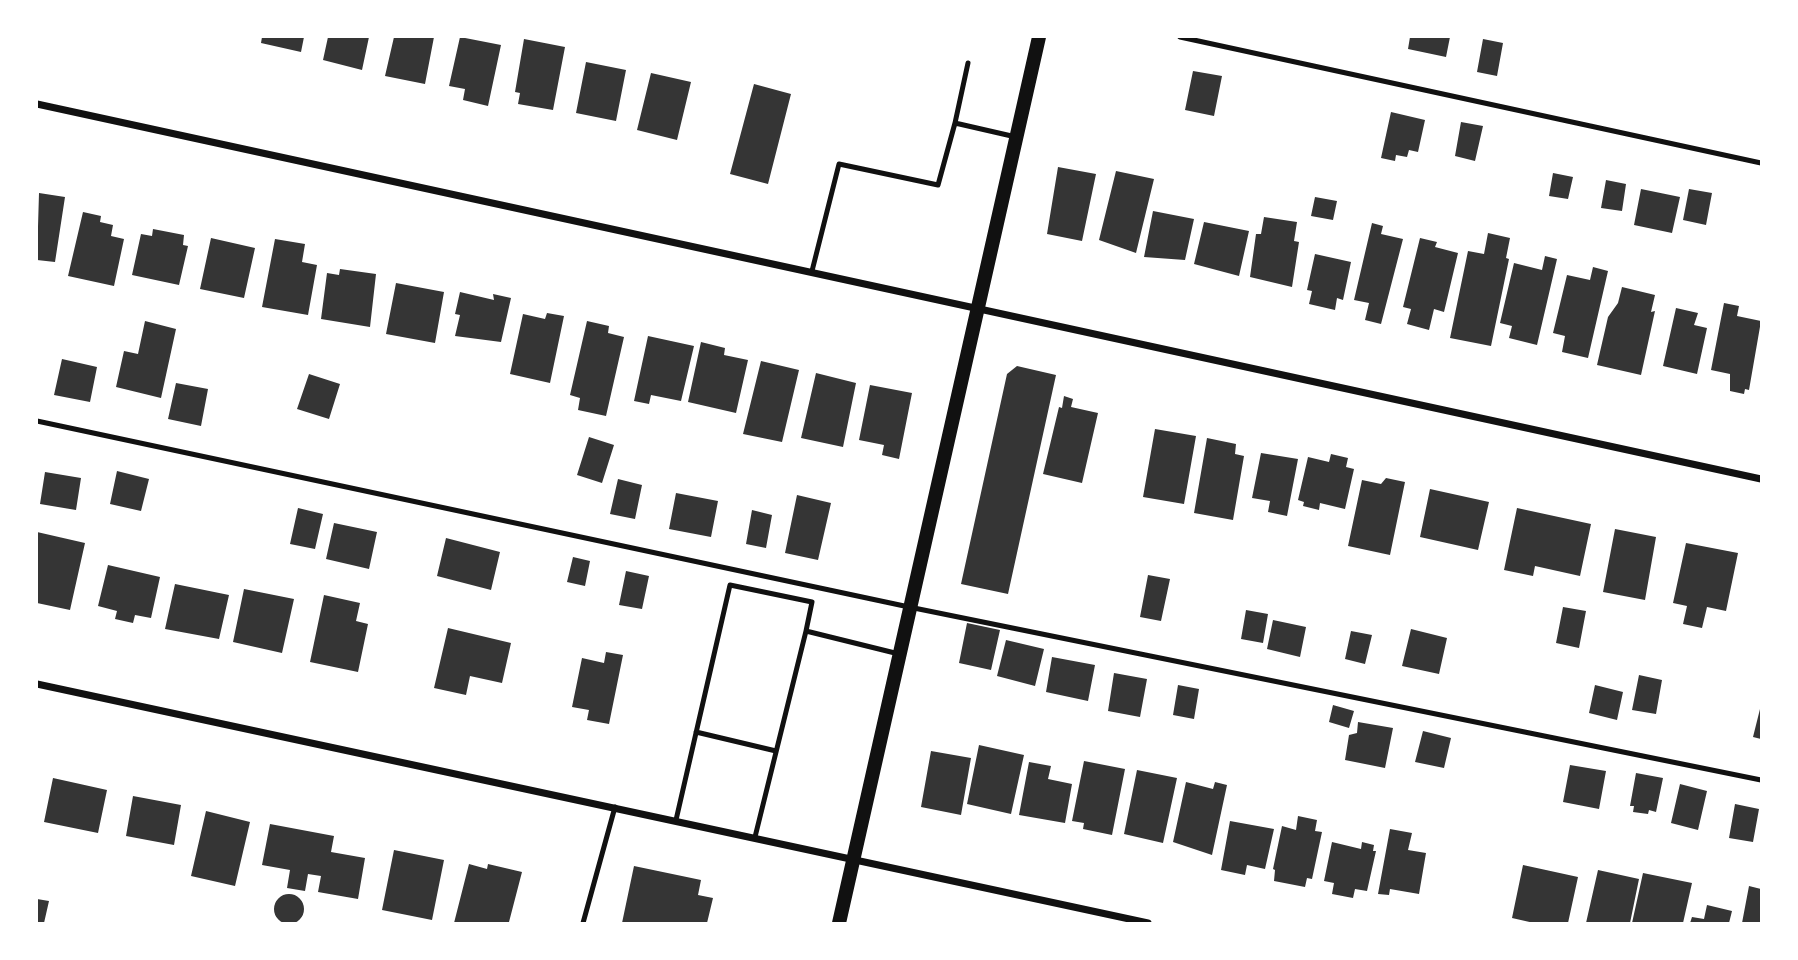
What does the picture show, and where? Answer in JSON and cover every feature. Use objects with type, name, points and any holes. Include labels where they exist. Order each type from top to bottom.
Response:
[{"type":"main road","points":[[839,923],[976,306],[1039,37]]},
{"type":"street","points":[[37,104],[976,306],[1761,479]]},
{"type":"street","points":[[37,684],[1148,923]]},
{"type":"lane","points":[[1180,37],[1761,163]]},
{"type":"lane","points":[[812,271],[839,164],[938,186],[968,63]]},
{"type":"lane","points":[[955,124],[1016,137]]},
{"type":"lane","points":[[37,421],[909,607],[1761,780]]},
{"type":"lane","points":[[676,820],[730,585],[812,602],[755,838]]},
{"type":"lane","points":[[806,631],[898,654]]},
{"type":"lane","points":[[696,732],[776,751]]},
{"type":"lane","points":[[583,923],[615,807]]},
{"type":"building","points":[[262,37],[304,37],[301,52],[261,43]]},
{"type":"building","points":[[328,37],[369,37],[362,70],[323,60]]},
{"type":"building","points":[[394,37],[434,37],[425,84],[385,76]]},
{"type":"building","points":[[460,37],[501,45],[488,106],[463,100],[465,89],[449,86]]},
{"type":"building","points":[[1410,37],[1450,37],[1446,57],[1408,49]]},
{"type":"building","points":[[524,39],[565,47],[553,110],[518,104],[520,93],[515,92]]},
{"type":"building","points":[[1483,39],[1503,43],[1497,76],[1477,72]]},
{"type":"building","points":[[586,62],[626,70],[616,121],[576,113]]},
{"type":"building","points":[[1193,71],[1222,76],[1214,116],[1185,110]]},
{"type":"building","points":[[651,73],[691,82],[677,140],[637,130]]},
{"type":"building","points":[[754,84],[791,94],[768,184],[730,174]]},
{"type":"building","points":[[1391,112],[1425,120],[1418,152],[1409,150],[1407,157],[1396,155],[1395,161],[1381,158]]},
{"type":"building","points":[[1461,122],[1483,126],[1475,161],[1455,156]]},
{"type":"building","points":[[1058,167],[1096,174],[1082,241],[1047,234]]},
{"type":"building","points":[[1116,171],[1154,179],[1136,253],[1099,240]]},
{"type":"building","points":[[1553,173],[1573,177],[1568,199],[1549,196]]},
{"type":"building","points":[[1606,180],[1626,184],[1622,211],[1601,208]]},
{"type":"building","points":[[1641,189],[1680,197],[1672,233],[1634,225]]},
{"type":"building","points":[[1689,189],[1712,193],[1706,225],[1683,220]]},
{"type":"building","points":[[39,193],[65,197],[55,262],[37,260]]},
{"type":"building","points":[[1315,197],[1337,201],[1333,220],[1311,216]]},
{"type":"building","points":[[1153,211],[1194,219],[1185,260],[1144,257]]},
{"type":"building","points":[[83,212],[101,216],[100,222],[113,225],[111,236],[124,239],[114,286],[68,276]]},
{"type":"building","points":[[1264,217],[1297,222],[1294,241],[1299,242],[1292,287],[1250,277],[1256,234],[1261,234]]},
{"type":"building","points":[[1204,222],[1249,231],[1239,276],[1194,264]]},
{"type":"building","points":[[1372,223],[1383,226],[1381,234],[1403,239],[1381,324],[1365,320],[1369,303],[1354,300]]},
{"type":"building","points":[[153,229],[184,235],[183,245],[188,246],[179,285],[132,275],[141,234],[152,236]]},
{"type":"building","points":[[1488,233],[1510,238],[1506,258],[1509,259],[1491,346],[1450,338],[1468,251],[1484,254]]},
{"type":"building","points":[[211,238],[255,248],[244,298],[200,289]]},
{"type":"building","points":[[1420,238],[1437,242],[1435,247],[1458,253],[1444,312],[1434,309],[1429,330],[1407,324],[1411,309],[1403,307]]},
{"type":"building","points":[[275,239],[305,244],[302,262],[317,265],[308,315],[262,307]]},
{"type":"building","points":[[1315,254],[1351,262],[1343,300],[1337,298],[1335,310],[1309,304],[1312,291],[1307,290]]},
{"type":"building","points":[[1545,256],[1557,259],[1537,345],[1509,338],[1512,326],[1500,323],[1514,263],[1542,270]]},
{"type":"building","points":[[1593,267],[1608,271],[1588,358],[1562,352],[1565,336],[1553,333],[1567,275],[1590,280]]},
{"type":"building","points":[[340,269],[376,274],[370,327],[321,319],[327,273],[339,275]]},
{"type":"building","points":[[396,283],[444,292],[435,343],[386,334]]},
{"type":"building","points":[[1622,287],[1655,295],[1651,312],[1655,311],[1641,375],[1597,365],[1608,317],[1618,303]]},
{"type":"building","points":[[460,292],[494,300],[493,294],[511,298],[501,342],[455,336],[460,315],[455,314]]},
{"type":"building","points":[[1724,303],[1739,306],[1737,316],[1761,321],[1749,390],[1745,389],[1744,394],[1730,391],[1730,374],[1711,370]]},
{"type":"building","points":[[1676,308],[1698,313],[1694,325],[1707,328],[1697,374],[1663,366]]},
{"type":"building","points":[[547,313],[564,316],[550,383],[510,374],[523,314],[545,319]]},
{"type":"building","points":[[145,321],[176,329],[161,398],[116,387],[124,351],[138,354]]},
{"type":"building","points":[[587,321],[609,326],[608,333],[624,337],[606,416],[578,410],[580,398],[570,395]]},
{"type":"building","points":[[648,336],[694,346],[681,401],[651,395],[649,404],[634,401]]},
{"type":"building","points":[[701,342],[725,348],[724,355],[748,360],[736,413],[688,402]]},
{"type":"building","points":[[62,359],[97,367],[90,402],[54,395]]},
{"type":"building","points":[[761,361],[799,370],[782,442],[743,434]]},
{"type":"building","points":[[1017,366],[1056,375],[1008,594],[961,584],[1007,374]]},
{"type":"building","points":[[816,373],[856,383],[843,447],[801,438]]},
{"type":"building","points":[[309,374],[340,384],[329,419],[297,409]]},
{"type":"building","points":[[176,383],[208,389],[201,426],[168,419]]},
{"type":"building","points":[[870,385],[912,393],[899,459],[882,455],[884,445],[859,440]]},
{"type":"building","points":[[1064,396],[1073,399],[1071,407],[1098,413],[1082,483],[1043,474]]},
{"type":"building","points":[[1155,429],[1196,436],[1184,504],[1143,497]]},
{"type":"building","points":[[589,437],[614,445],[602,483],[577,475]]},
{"type":"building","points":[[1207,438],[1236,444],[1235,454],[1244,456],[1233,520],[1194,513]]},
{"type":"building","points":[[1261,453],[1298,459],[1287,516],[1268,512],[1270,501],[1252,498]]},
{"type":"building","points":[[1331,454],[1348,458],[1346,467],[1354,469],[1345,509],[1320,503],[1319,510],[1303,506],[1304,502],[1298,500],[1308,457],[1329,462]]},
{"type":"building","points":[[117,471],[149,479],[141,511],[110,504]]},
{"type":"building","points":[[45,472],[81,478],[76,510],[40,504]]},
{"type":"building","points":[[1386,478],[1405,482],[1390,555],[1348,546],[1362,480],[1381,484]]},
{"type":"building","points":[[618,479],[642,485],[635,519],[610,514]]},
{"type":"building","points":[[1430,489],[1489,502],[1478,550],[1420,537]]},
{"type":"building","points":[[676,493],[718,501],[711,537],[669,529]]},
{"type":"building","points":[[797,495],[831,503],[818,560],[785,553]]},
{"type":"building","points":[[298,508],[323,514],[315,549],[290,544]]},
{"type":"building","points":[[1517,508],[1591,524],[1580,576],[1535,566],[1533,576],[1504,570]]},
{"type":"building","points":[[752,510],[772,515],[766,548],[746,544]]},
{"type":"building","points":[[334,523],[377,532],[369,569],[326,559]]},
{"type":"building","points":[[1615,529],[1656,537],[1645,600],[1603,592]]},
{"type":"building","points":[[37,532],[85,543],[70,610],[37,603]]},
{"type":"building","points":[[446,538],[500,552],[491,590],[437,576]]},
{"type":"building","points":[[1686,543],[1738,553],[1726,611],[1707,607],[1702,628],[1683,624],[1687,606],[1673,603]]},
{"type":"building","points":[[573,557],[590,561],[585,586],[567,582]]},
{"type":"building","points":[[108,565],[160,577],[151,618],[135,615],[133,623],[115,619],[117,611],[98,606]]},
{"type":"building","points":[[626,571],[649,576],[642,609],[619,605]]},
{"type":"building","points":[[1148,575],[1170,579],[1161,621],[1140,617]]},
{"type":"building","points":[[175,584],[229,595],[219,639],[165,629]]},
{"type":"building","points":[[244,589],[294,599],[282,653],[233,642]]},
{"type":"building","points":[[324,595],[360,603],[356,621],[368,624],[358,672],[310,662]]},
{"type":"building","points":[[1563,607],[1586,611],[1579,648],[1556,643]]},
{"type":"building","points":[[1246,610],[1268,614],[1263,643],[1241,639]]},
{"type":"building","points":[[1273,620],[1306,627],[1300,657],[1267,649]]},
{"type":"building","points":[[967,623],[1000,630],[991,670],[959,663]]},
{"type":"building","points":[[448,628],[511,643],[502,683],[470,676],[466,695],[434,688]]},
{"type":"building","points":[[1411,629],[1447,638],[1439,674],[1402,666]]},
{"type":"building","points":[[1351,631],[1372,635],[1365,664],[1345,659]]},
{"type":"building","points":[[1006,640],[1044,649],[1035,686],[997,676]]},
{"type":"building","points":[[606,652],[623,655],[609,724],[587,720],[589,710],[572,707],[582,658],[604,663]]},
{"type":"building","points":[[1052,657],[1095,665],[1088,701],[1046,692]]},
{"type":"building","points":[[1114,673],[1147,679],[1140,717],[1108,711]]},
{"type":"building","points":[[1639,675],[1662,680],[1656,714],[1632,710]]},
{"type":"building","points":[[1178,685],[1199,689],[1194,719],[1173,715]]},
{"type":"building","points":[[1595,685],[1623,692],[1617,720],[1589,713]]},
{"type":"building","points":[[1333,705],[1354,711],[1349,728],[1329,722]]},
{"type":"building","points":[[1761,705],[1761,739],[1753,737]]},
{"type":"building","points":[[1358,722],[1393,728],[1385,768],[1345,760],[1349,735],[1357,733]]},
{"type":"building","points":[[1423,731],[1451,738],[1444,768],[1415,762]]},
{"type":"building","points":[[979,745],[1024,755],[1011,814],[967,804]]},
{"type":"building","points":[[931,751],[971,758],[961,815],[921,807]]},
{"type":"building","points":[[1084,761],[1125,769],[1112,835],[1083,829],[1084,823],[1072,821]]},
{"type":"building","points":[[1029,762],[1051,766],[1048,779],[1072,784],[1065,823],[1019,815]]},
{"type":"building","points":[[1570,765],[1606,771],[1599,809],[1563,802]]},
{"type":"building","points":[[1137,770],[1177,778],[1163,843],[1124,834]]},
{"type":"building","points":[[1636,773],[1663,778],[1656,812],[1633,812],[1634,806],[1630,806]]},
{"type":"building","points":[[53,778],[107,790],[98,833],[44,822]]},
{"type":"building","points":[[1186,782],[1213,789],[1215,782],[1227,785],[1212,855],[1173,842]]},
{"type":"building","points":[[1680,784],[1707,791],[1698,830],[1671,823]]},
{"type":"building","points":[[133,796],[181,805],[174,845],[126,836]]},
{"type":"building","points":[[1735,804],[1759,809],[1753,842],[1729,838]]},
{"type":"building","points":[[206,811],[250,822],[235,886],[191,876]]},
{"type":"building","points":[[1298,816],[1317,820],[1315,831],[1322,832],[1312,879],[1307,878],[1305,887],[1274,881],[1273,869],[1282,826],[1296,830]]},
{"type":"building","points":[[1230,821],[1274,829],[1265,869],[1247,865],[1245,875],[1221,870]]},
{"type":"building","points":[[270,824],[334,836],[331,852],[365,858],[358,899],[318,892],[321,876],[308,874],[305,891],[287,888],[290,870],[262,865]]},
{"type":"building","points":[[1390,829],[1412,833],[1408,850],[1426,853],[1419,894],[1390,889],[1389,895],[1378,894]]},
{"type":"building","points":[[1332,842],[1361,849],[1362,842],[1374,845],[1373,851],[1376,851],[1367,891],[1355,889],[1353,898],[1332,894],[1334,883],[1324,881]]},
{"type":"building","points":[[394,850],[444,860],[432,920],[382,910]]},
{"type":"building","points":[[469,864],[487,869],[488,864],[522,872],[509,922],[454,923]]},
{"type":"building","points":[[1523,865],[1578,877],[1568,923],[1534,923],[1512,918]]},
{"type":"building","points":[[634,866],[701,880],[698,895],[713,898],[707,923],[622,923]]},
{"type":"building","points":[[1598,870],[1639,879],[1630,923],[1586,923]]},
{"type":"building","points":[[1643,873],[1692,883],[1683,923],[1632,923]]},
{"type":"building","points":[[1749,886],[1761,889],[1761,923],[1742,923]]},
{"type":"building","points":[[289,894],[300,898],[304,909],[300,920],[289,924],[278,920],[274,909],[278,898]]},
{"type":"building","points":[[37,899],[49,901],[44,923],[37,923]]},
{"type":"building","points":[[1707,905],[1732,911],[1729,923],[1690,923],[1692,917],[1704,919]]}]
